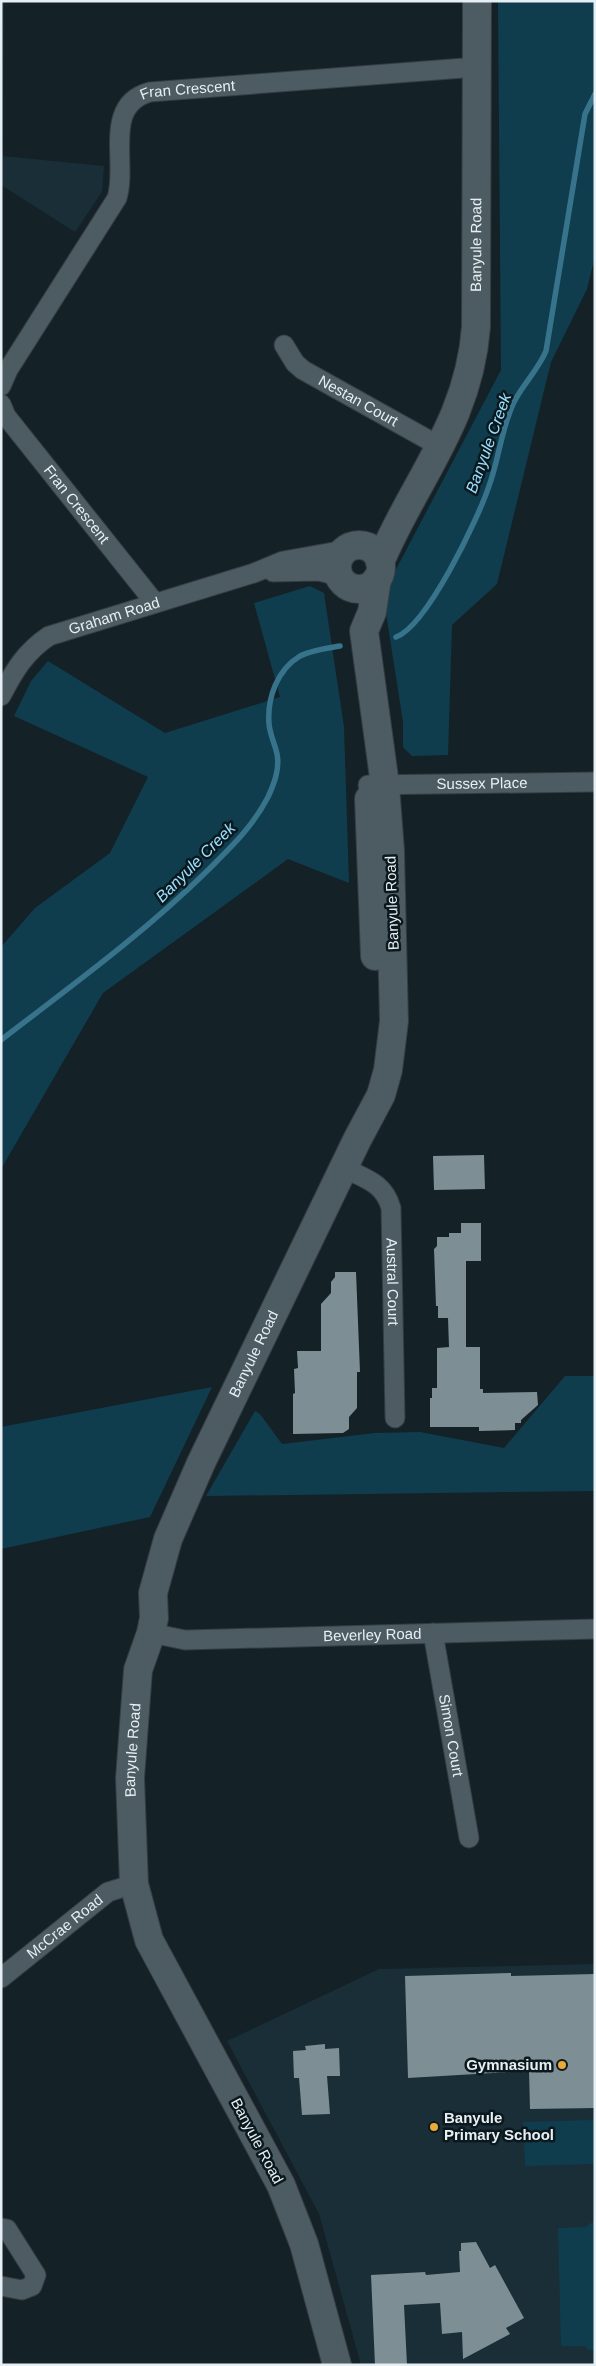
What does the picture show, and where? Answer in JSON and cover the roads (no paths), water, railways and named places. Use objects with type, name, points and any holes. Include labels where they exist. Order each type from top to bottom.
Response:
[{"type":"street","name":"Banyule Road","points":[[358,1140],[371,1090],[376,1058],[372,886],[376,785],[364,631],[372,612],[378,570],[394,530],[441,447],[460,403],[474,346],[477,239],[477,1]]},
{"type":"street","name":"Fran Crescent","points":[[1,386],[8,370],[117,198],[121,181],[120,130],[122,118],[131,102],[139,95],[150,92],[477,67]]},
{"type":"street","name":"Nestan Court","points":[[284,345],[295,363],[303,370],[441,447]]},
{"type":"street","name":"Fran Crescent","points":[[1,404],[6,416],[155,603]]},
{"type":"street","name":"Banyule Road","points":[[352,547],[424,479]]},
{"type":"street","name":"Graham Road","points":[[1,696],[20,662],[33,648],[49,636],[254,573],[283,560],[352,547]]},
{"type":"street","points":[[352,547],[372,550],[378,570],[372,584],[358,589],[342,580],[337,562],[352,547]]},
{"type":"street","name":"Graham Road","points":[[254,573],[299,570],[319,571],[342,580]]},
{"type":"street","name":"Banyule Road","points":[[342,580],[358,623],[364,631]]},
{"type":"street","name":"Sussex Place","points":[[376,785],[595,782]]},
{"type":"street","name":"Banyule Road","points":[[337,2365],[304,2244],[281,2185],[149,1940],[134,1884],[131,1835],[132,1758],[138,1670],[151,1633],[154,1618],[153,1593],[168,1539],[185,1497],[381,1095],[393,1043],[390,851],[376,785]]},
{"type":"street","name":"Austral Court","points":[[344,1168],[381,1187],[388,1197],[391,1208],[395,1418]]},
{"type":"street","name":"Beverley Road","points":[[151,1633],[185,1640],[595,1629]]},
{"type":"street","name":"Simon Court","points":[[433,1633],[469,1838]]},
{"type":"street","name":"McCrae Road","points":[[1,1978],[108,1892],[134,1884]]},
{"type":"street","points":[[1,2228],[7,2229],[36,2275],[32,2286],[22,2290],[1,2286]]},
{"type":"waterway","name":"Banyule Creek","points":[[396,637],[408,629],[422,613],[450,570],[483,502],[514,402],[546,351],[585,114],[595,94]]},
{"type":"waterway","name":"Banyule Creek","points":[[1,1040],[157,917],[206,872],[240,837],[262,808],[276,776],[278,760],[270,728],[269,714],[275,686],[285,669],[300,656],[340,646]]},
{"type":"place","name":"Gymnasium","points":[[562,2065]]},
{"type":"place","name":"Banyule Primary School","points":[[434,2127]]}]
